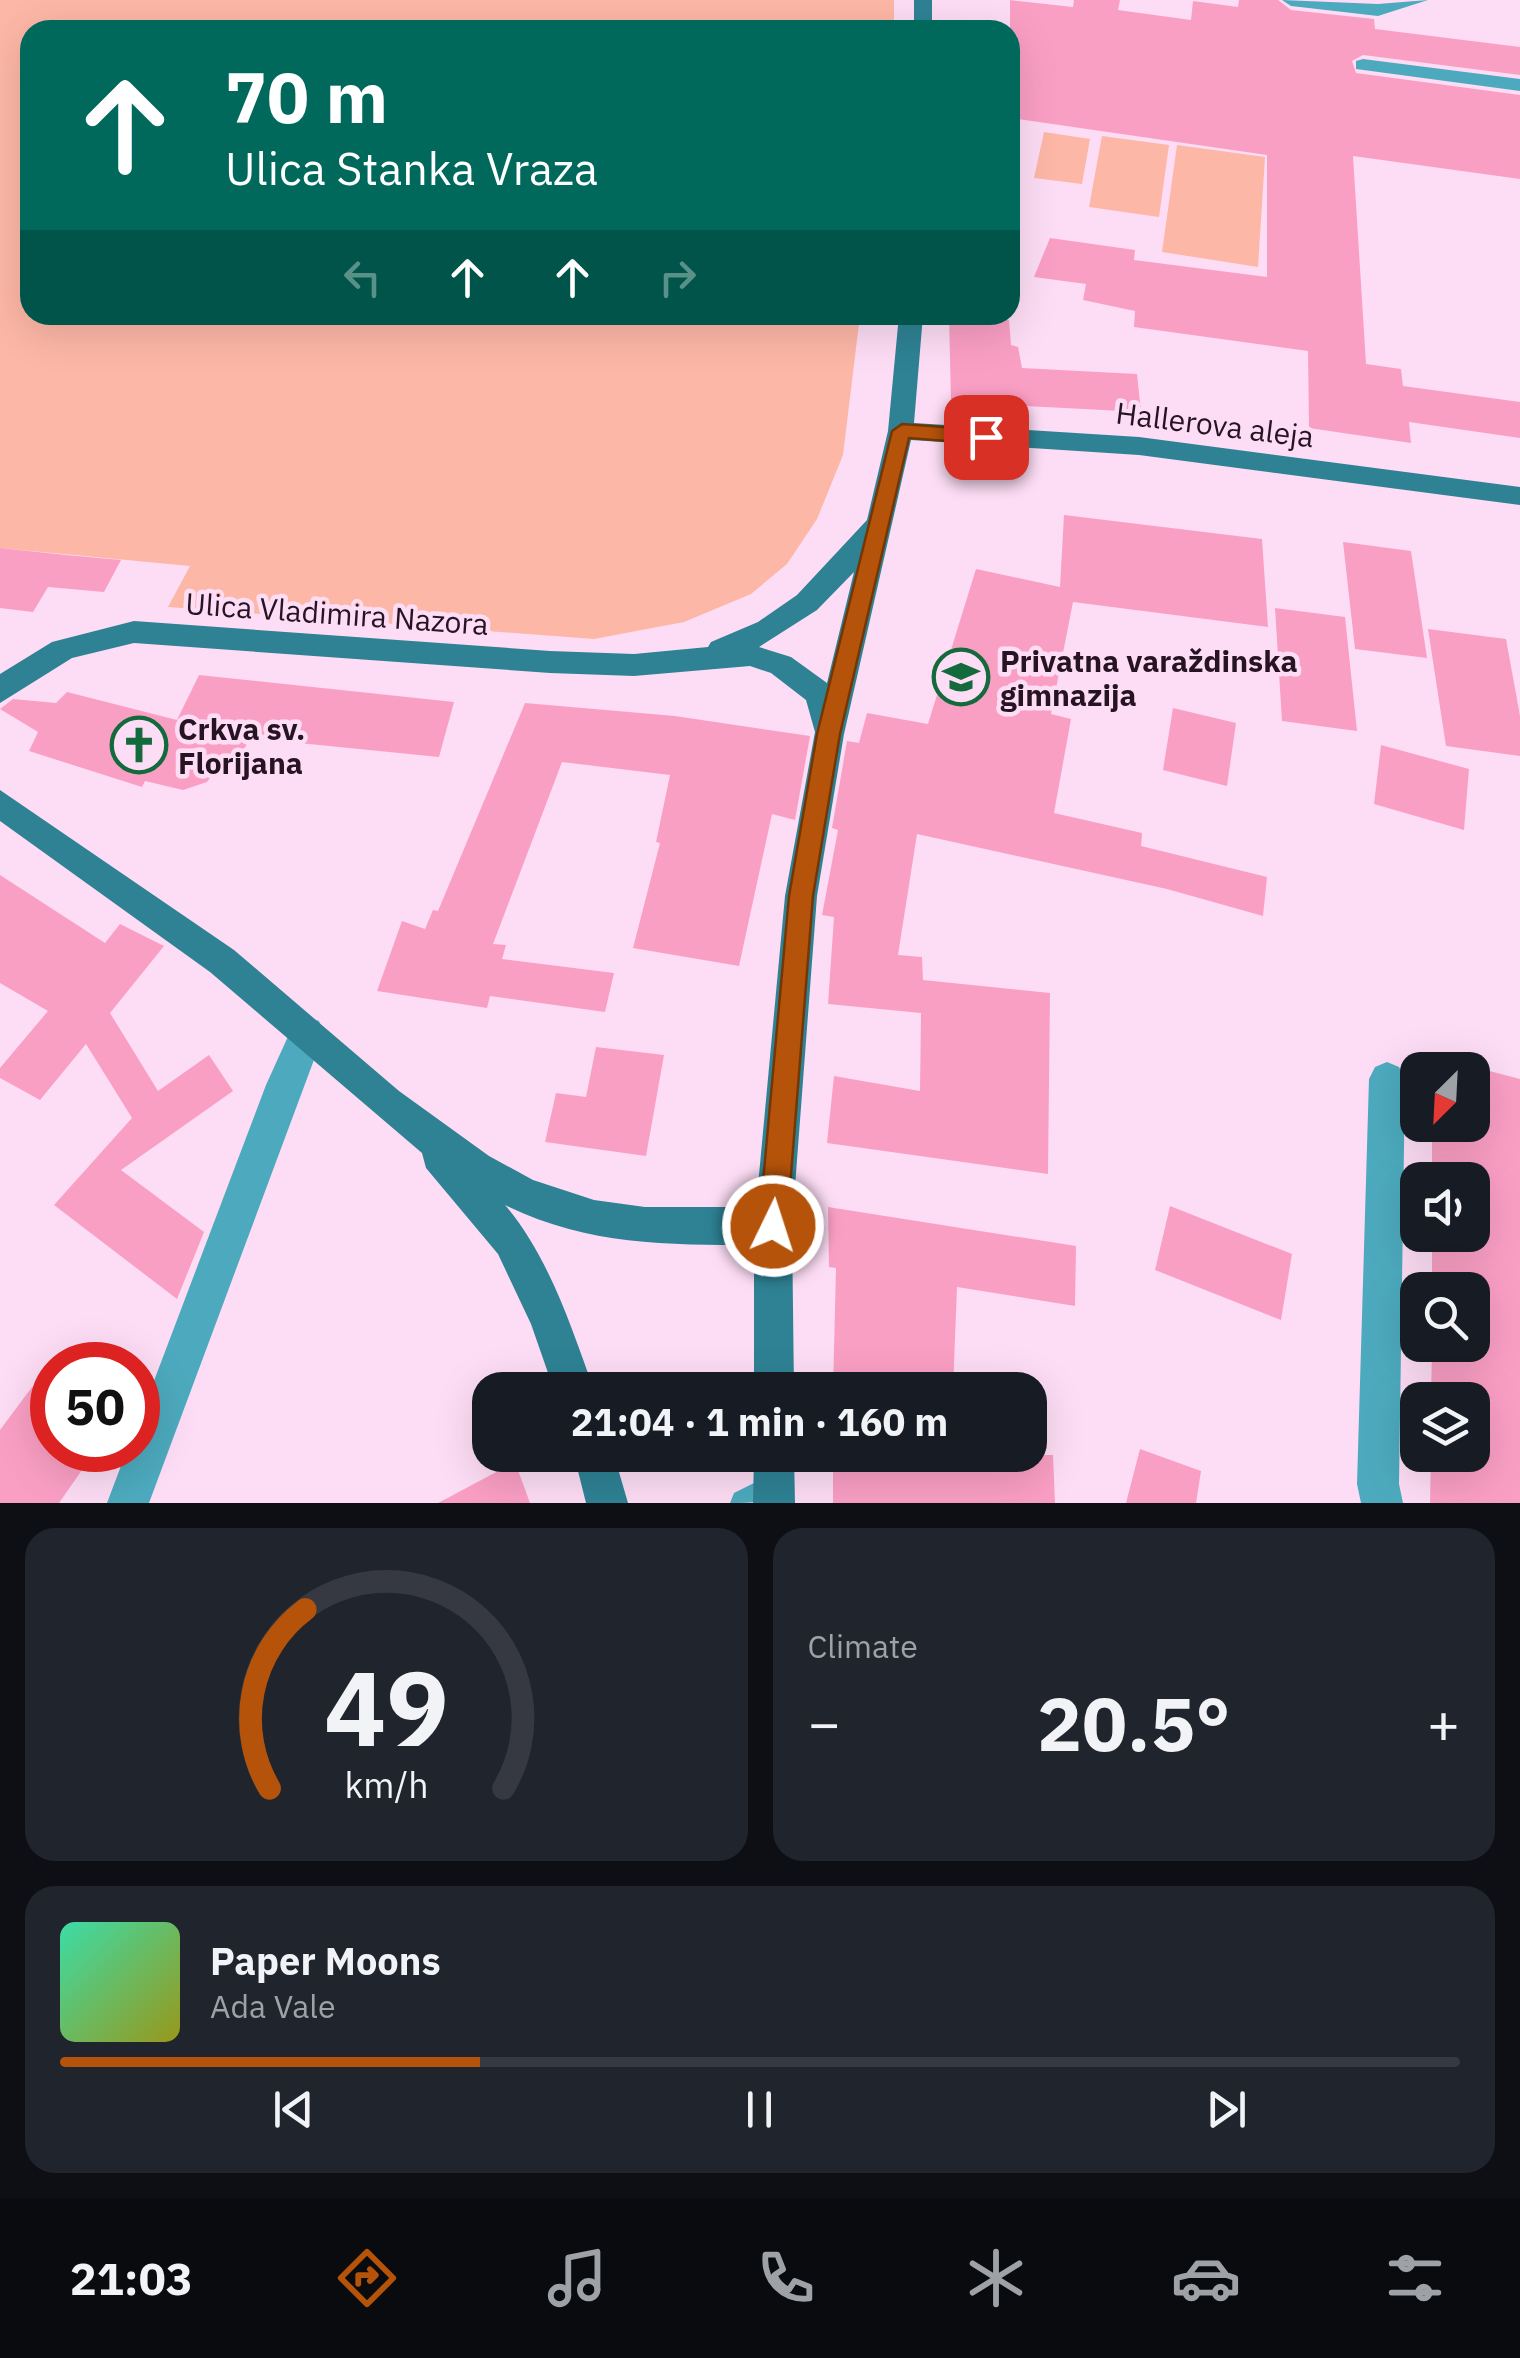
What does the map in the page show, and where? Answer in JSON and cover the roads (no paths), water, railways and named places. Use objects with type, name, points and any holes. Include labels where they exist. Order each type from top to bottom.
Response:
[{"type":"main road","points":[[774,1372],[773,1226],[801,896],[829,734],[902,431],[910,325]]},
{"type":"main road","name":"Hallerova aleja","points":[[902,431],[1139,446],[1520,496]]},
{"type":"main road","points":[[684,661],[738,644],[807,606],[852,559],[890,489]]},
{"type":"main road","name":"Ulica Vladimira Nazora","points":[[0,691],[51,653],[92,638],[134,632],[550,662],[634,665],[684,661]]},
{"type":"main road","points":[[684,661],[750,655],[780,664],[817,692],[827,713],[829,734]]},
{"type":"main road","points":[[0,803],[221,960],[400,1112],[484,1174],[568,1212],[615,1223],[773,1226]]},
{"type":"main road","points":[[400,1112],[511,1241],[548,1317],[568,1372]]},
{"type":"main road","points":[[599,1472],[608,1503]]},
{"type":"street","points":[[1291,0],[1378,10],[1419,0]]},
{"type":"street","points":[[1362,65],[1520,85]]},
{"type":"street","points":[[128,1503],[284,1084],[307,1033]]},
{"type":"street","points":[[1382,1503],[1378,1484],[1387,1079]]},
{"type":"place","name":"Privatna varaždinska gimnazija","points":[[961,677]]},
{"type":"place","name":"Crkva sv. Florijana","points":[[139,745]]}]
